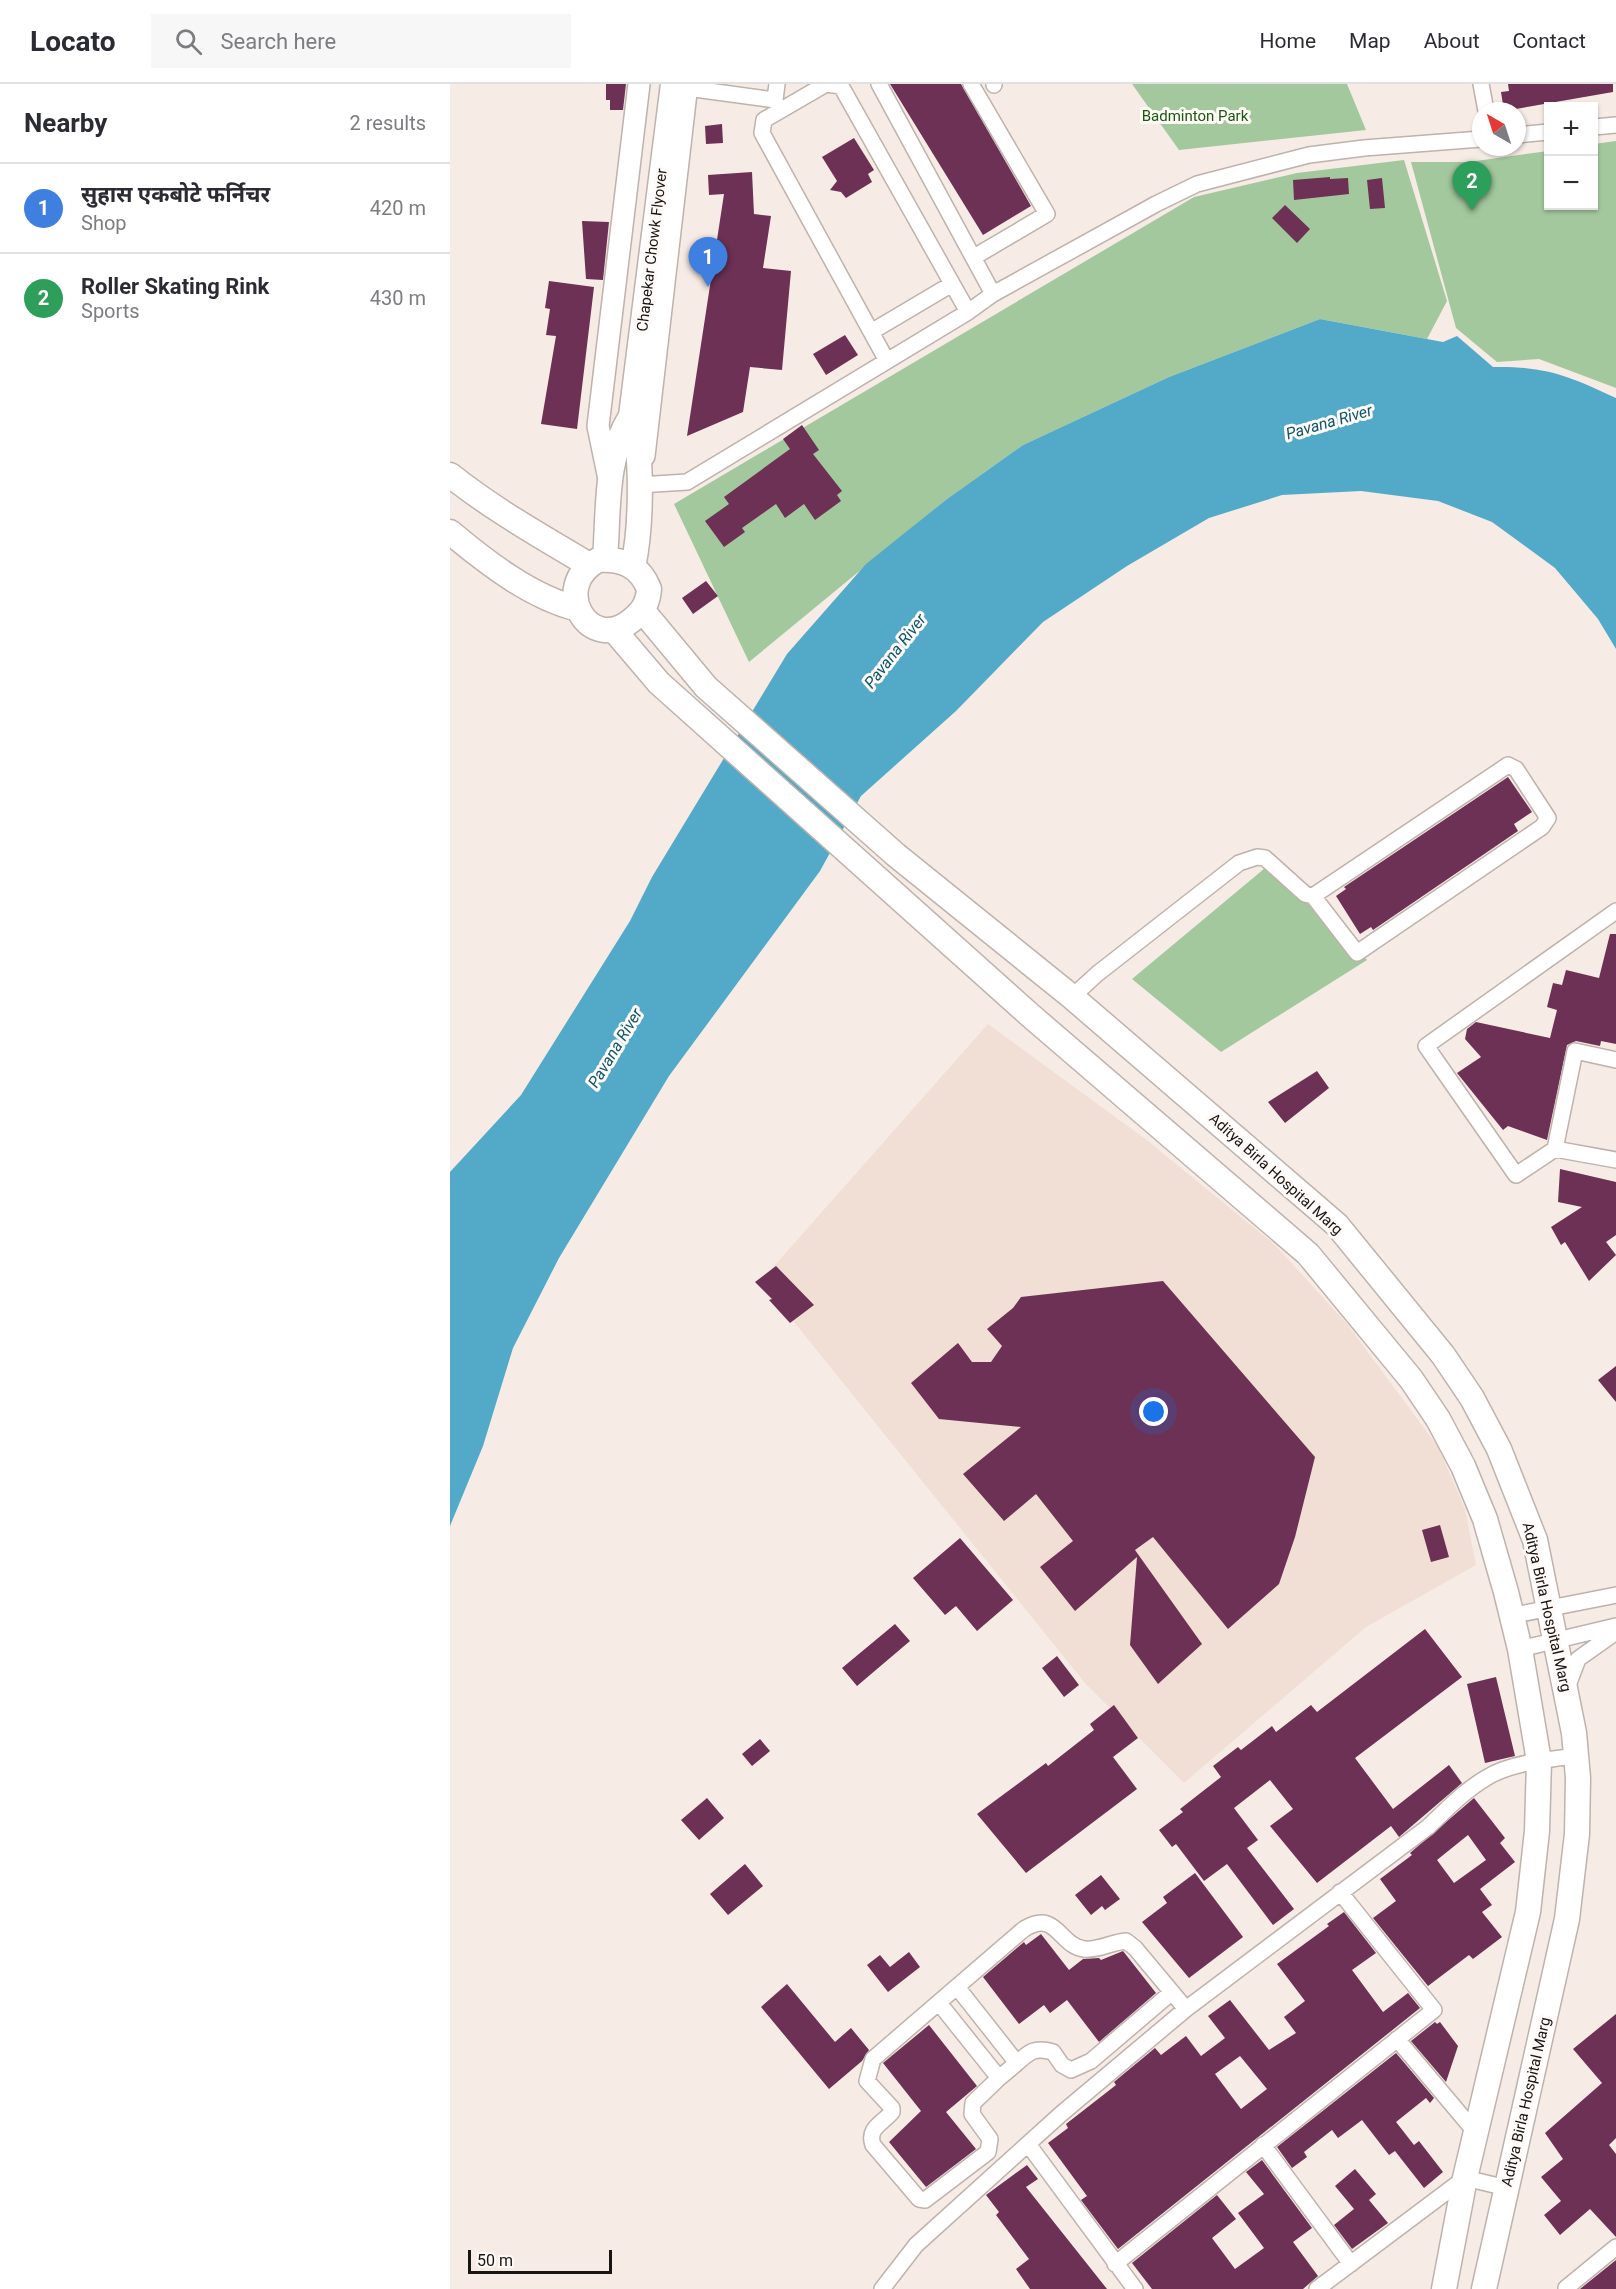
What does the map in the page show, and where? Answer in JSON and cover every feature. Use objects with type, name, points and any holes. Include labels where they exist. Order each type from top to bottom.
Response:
[{"type":"main road","points":[[609,480],[598,426],[639,84]]},
{"type":"main road","points":[[638,480],[644,460],[682,85]]},
{"type":"main road","name":"Chapekar Chowk Flyover","points":[[597,562],[609,480],[621,432],[631,416],[682,85]]},
{"type":"main road","name":"Chapekar Chowk Flyover","points":[[631,416],[637,433],[638,480],[637,548],[633,567]]},
{"type":"main road","points":[[450,475],[480,499],[532,533],[597,562],[619,561],[641,573],[650,589],[648,598],[642,610],[631,621],[614,630],[595,627],[582,617],[578,609],[576,580],[597,562]]},
{"type":"main road","points":[[450,532],[514,580],[559,604],[578,609]]},
{"type":"main road","name":"Aditya Birla Hospital Marg","points":[[642,610],[706,687],[896,855],[1072,997],[1337,1226],[1443,1355],[1472,1398],[1499,1449],[1523,1504],[1538,1551],[1547,1607],[1557,1641],[1577,1756],[1577,1834],[1567,1919],[1484,2289]]},
{"type":"main road","points":[[614,630],[659,683],[1124,1098],[1308,1254],[1411,1379],[1438,1419],[1463,1466],[1485,1519],[1520,1649],[1539,1761],[1537,1831],[1528,1912],[1465,2178],[1444,2289]]},
{"type":"main road","points":[[901,899],[922,876]]},
{"type":"street","points":[[682,85],[775,100],[777,84]]},
{"type":"street","points":[[887,362],[762,133],[764,120],[776,112],[826,84],[841,86],[968,312]]},
{"type":"street","points":[[879,84],[993,294]]},
{"type":"street","points":[[971,84],[1047,214],[974,257]]},
{"type":"street","points":[[1481,84],[1484,102]]},
{"type":"street","points":[[1598,127],[1616,125]]},
{"type":"street","points":[[1526,134],[1544,132]]},
{"type":"street","points":[[638,480],[687,482],[887,362],[993,294],[1156,204],[1197,184],[1308,155],[1472,140]]},
{"type":"street","points":[[871,332],[952,284]]},
{"type":"street","points":[[1072,997],[1115,959],[1248,858],[1265,858],[1305,894],[1313,896],[1357,953],[1542,827],[1548,818],[1516,769],[1511,765],[1503,766],[1313,896]]},
{"type":"street","points":[[1616,911],[1426,1046],[1516,1175],[1555,1149],[1616,1160]]},
{"type":"street","points":[[1555,1149],[1575,1051],[1616,1060]]},
{"type":"street","points":[[1510,1616],[1616,1595]]},
{"type":"street","points":[[1520,1649],[1616,1626]]},
{"type":"street","points":[[1566,1690],[1578,1659],[1616,1632]]},
{"type":"street","points":[[882,2289],[916,2245],[1028,2144],[1186,2009],[1428,1827],[1462,1795],[1488,1776],[1539,1761],[1577,1756]]},
{"type":"street","points":[[1115,2264],[1434,2010],[1340,1892]]},
{"type":"street","points":[[1172,1992],[1091,2061],[1079,2067],[1071,2070],[1062,2065],[1053,2052],[1043,2049],[1032,2050],[973,2103],[972,2114],[990,2139],[988,2152],[925,2200],[919,2199],[873,2145],[871,2137],[873,2130],[892,2112],[892,2108],[867,2081],[873,2059],[1023,1929],[1034,1923],[1046,1923],[1078,1947],[1086,1949],[1126,1941],[1135,1948],[1172,1992],[1186,2009]]},
{"type":"street","points":[[957,1987],[1017,2063]]},
{"type":"street","points":[[939,2003],[999,2078]]},
{"type":"street","points":[[1397,2039],[1476,2133]]},
{"type":"street","points":[[1028,2144],[1135,2289]]},
{"type":"street","points":[[1263,2145],[1351,2264]]},
{"type":"street","points":[[1317,2289],[1465,2178],[1507,2188]]},
{"type":"street","points":[[1566,2288],[1616,2247]]},
{"type":"shaded area","points":[[988,1024],[1148,1141],[1275,1245],[1347,1324],[1438,1447],[1465,1509],[1476,1565],[1366,1627],[1184,1783],[1085,1683],[761,1281]]},
{"type":"green space","name":"Badminton Park","points":[[1132,84],[1347,84],[1366,130],[1179,150]]},
{"type":"green space","points":[[1616,141],[1616,388],[1539,359],[1497,362],[1456,328],[1411,162],[1469,162],[1526,156],[1526,154],[1544,152],[1544,210],[1598,210],[1598,143]]},
{"type":"green space","points":[[1404,160],[1447,301],[1427,339],[1320,319],[1169,377],[1023,445],[947,499],[749,662],[674,504],[1194,197],[1297,173]]},
{"type":"green space","points":[[1276,859],[1367,960],[1221,1052],[1132,979]]},
{"type":"water","name":"Pavana River","points":[[1320,319],[1443,342],[1457,336],[1493,367],[1528,368],[1557,374],[1616,398],[1616,649],[1598,619],[1555,568],[1492,522],[1438,501],[1361,491],[1282,495],[1209,518],[1127,566],[1043,622],[956,711],[861,796],[820,871],[669,1076],[559,1258],[513,1348],[483,1446],[450,1526],[450,1172],[521,1095],[630,921],[652,877],[787,654],[866,564],[947,499],[1023,445],[1169,377]]},
{"type":"building","points":[[606,84],[626,84],[623,110],[610,110],[610,100],[606,100]]},
{"type":"building","points":[[890,84],[961,84],[1031,206],[983,235]]},
{"type":"building","points":[[1508,84],[1613,84],[1613,92],[1544,102],[1544,104],[1526,107],[1526,102],[1503,102],[1501,92],[1509,91]]},
{"type":"building","points":[[722,124],[723,143],[706,144],[705,126]]},
{"type":"building","points":[[854,138],[874,170],[868,174],[872,182],[846,198],[841,192],[830,190],[837,181],[822,157]]},
{"type":"building","points":[[752,172],[754,214],[771,216],[763,268],[791,271],[782,370],[750,367],[743,412],[687,436],[724,194],[709,195],[708,175]]},
{"type":"building","points":[[1330,177],[1330,179],[1348,178],[1349,194],[1294,200],[1293,180]]},
{"type":"building","points":[[1382,178],[1385,208],[1370,209],[1367,180]]},
{"type":"building","points":[[1285,205],[1310,229],[1297,243],[1272,218]]},
{"type":"building","points":[[582,221],[609,222],[603,280],[586,279]]},
{"type":"building","points":[[549,281],[594,287],[577,429],[541,424],[556,336],[546,335],[550,309],[545,308]]},
{"type":"building","points":[[845,335],[858,355],[826,375],[813,354]]},
{"type":"building","points":[[802,425],[819,450],[813,454],[842,491],[837,495],[841,501],[815,520],[804,504],[785,518],[776,504],[742,528],[745,532],[724,547],[705,521],[729,504],[724,497],[790,449],[783,439]]},
{"type":"building","points":[[706,581],[718,596],[693,614],[682,598]]},
{"type":"building","points":[[1508,777],[1532,812],[1514,824],[1518,831],[1373,930],[1371,927],[1360,934],[1336,896],[1346,889],[1344,887]]},
{"type":"building","points":[[1610,934],[1616,934],[1616,1044],[1601,1041],[1600,1046],[1576,1041],[1567,1045],[1547,1140],[1508,1126],[1503,1130],[1457,1073],[1481,1057],[1465,1039],[1467,1029],[1476,1022],[1550,1038],[1557,1010],[1547,1007],[1553,983],[1562,985],[1566,970],[1599,978]]},
{"type":"building","points":[[1317,1071],[1329,1088],[1285,1123],[1268,1102]]},
{"type":"building","points":[[1560,1169],[1616,1182],[1616,1235],[1606,1242],[1616,1255],[1589,1281],[1565,1242],[1561,1245],[1551,1227],[1582,1207],[1558,1202]]},
{"type":"building","points":[[776,1266],[814,1305],[790,1323],[769,1300],[772,1299],[755,1282]]},
{"type":"building","points":[[1163,1281],[1315,1457],[1295,1537],[1279,1584],[1228,1629],[1153,1537],[1135,1550],[1202,1644],[1158,1684],[1130,1645],[1137,1557],[1075,1611],[1040,1567],[1073,1541],[1036,1494],[1004,1521],[963,1474],[1021,1427],[939,1419],[911,1383],[958,1343],[972,1362],[991,1362],[1002,1346],[987,1329],[1013,1308],[1021,1297]]},
{"type":"building","points":[[1616,1366],[1616,1402],[1598,1380]]},
{"type":"building","points":[[1440,1525],[1449,1557],[1431,1562],[1422,1530]]},
{"type":"building","points":[[960,1538],[1013,1600],[977,1631],[956,1606],[945,1615],[913,1578]]},
{"type":"building","points":[[895,1624],[910,1641],[857,1686],[842,1668]]},
{"type":"building","points":[[1425,1629],[1462,1677],[1355,1758],[1393,1809],[1449,1765],[1462,1783],[1399,1837],[1391,1826],[1317,1883],[1270,1826],[1293,1809],[1270,1780],[1234,1808],[1258,1840],[1247,1848],[1294,1909],[1273,1925],[1227,1864],[1204,1881],[1176,1844],[1172,1847],[1159,1830],[1183,1812],[1180,1809],[1221,1777],[1213,1766],[1238,1747],[1241,1750],[1272,1726],[1276,1732],[1311,1705],[1317,1712]]},
{"type":"building","points":[[1057,1656],[1079,1685],[1064,1697],[1042,1668]]},
{"type":"building","points":[[1496,1677],[1515,1756],[1485,1763],[1467,1684]]},
{"type":"building","points":[[1114,1705],[1138,1738],[1113,1757],[1137,1789],[1026,1873],[977,1814],[1046,1763],[1048,1766],[1094,1730],[1090,1724]]},
{"type":"building","points":[[760,1739],[770,1751],[752,1766],[742,1754]]},
{"type":"building","points":[[707,1798],[724,1818],[699,1840],[681,1820]]},
{"type":"building","points":[[1474,1798],[1505,1838],[1500,1843],[1515,1862],[1480,1889],[1492,1905],[1482,1912],[1502,1937],[1473,1959],[1469,1955],[1428,1986],[1373,1918],[1396,1901],[1380,1879],[1412,1855],[1410,1853]],"holes":[[[1468,1835],[1486,1860],[1454,1883],[1437,1860]]]},
{"type":"building","points":[[745,1864],[763,1886],[728,1915],[710,1894]]},
{"type":"building","points":[[1195,1873],[1243,1937],[1189,1978],[1142,1922],[1167,1903],[1163,1897]]},
{"type":"building","points":[[1101,1875],[1120,1899],[1105,1910],[1102,1906],[1091,1915],[1075,1895]]},
{"type":"building","points":[[1344,1912],[1376,1953],[1352,1970],[1383,2012],[1408,1993],[1420,2008],[1118,2249],[1081,2200],[1087,2196],[1048,2143],[1068,2128],[1066,2124],[1116,2085],[1114,2082],[1155,2048],[1161,2055],[1186,2036],[1201,2056],[1225,2038],[1208,2016],[1230,2000],[1269,2050],[1296,2033],[1284,2017],[1305,2001],[1277,1964],[1329,1926],[1327,1924]],"holes":[[[1240,2056],[1267,2089],[1241,2109],[1215,2074]]]},
{"type":"building","points":[[1041,1934],[1069,1970],[1083,1959],[1099,1958],[1101,1960],[1123,1951],[1156,1993],[1099,2042],[1067,2000],[1050,2013],[1044,2005],[1019,2024],[983,1977],[1024,1942],[1026,1945]]},
{"type":"building","points":[[909,1952],[920,1967],[888,1992],[867,1965],[880,1955],[890,1967]]},
{"type":"building","points":[[787,1984],[835,2042],[851,2028],[869,2050],[862,2061],[829,2089],[761,2007]]},
{"type":"building","points":[[1616,2014],[1616,2138],[1609,2145],[1616,2154],[1616,2237],[1590,2209],[1560,2235],[1544,2215],[1561,2201],[1541,2177],[1563,2159],[1545,2133],[1602,2083],[1573,2049]]},
{"type":"building","points":[[1435,2022],[1437,2024],[1440,2022],[1458,2046],[1446,2082],[1411,2041]]},
{"type":"building","points":[[929,2025],[977,2086],[946,2112],[976,2149],[926,2187],[889,2142],[921,2111],[883,2063]]},
{"type":"building","points":[[1396,2053],[1434,2098],[1430,2103],[1426,2098],[1396,2122],[1414,2145],[1419,2141],[1443,2172],[1424,2188],[1395,2151],[1389,2155],[1362,2120],[1338,2138],[1332,2130],[1304,2152],[1307,2157],[1292,2168],[1277,2147]]},
{"type":"building","points":[[1262,2160],[1312,2228],[1293,2242],[1318,2276],[1303,2289],[1152,2289],[1132,2263],[1217,2195],[1236,2219],[1212,2238],[1235,2269],[1264,2248],[1238,2213],[1264,2194],[1246,2172]]},
{"type":"building","points":[[1027,2165],[1038,2179],[1026,2187],[1107,2289],[1030,2289],[1016,2269],[1029,2259],[996,2215],[999,2212],[986,2195]]},
{"type":"building","points":[[1355,2169],[1376,2194],[1369,2200],[1388,2223],[1352,2249],[1334,2225],[1354,2209],[1335,2186]]},
{"type":"building","points":[[1616,2260],[1616,2289],[1580,2289]]},
{"type":"place","name":"Roller Skating Rink","points":[[1472,211]]},
{"type":"place","name":"सुहास एकबोटे फर्निचर","points":[[708,287]]}]
